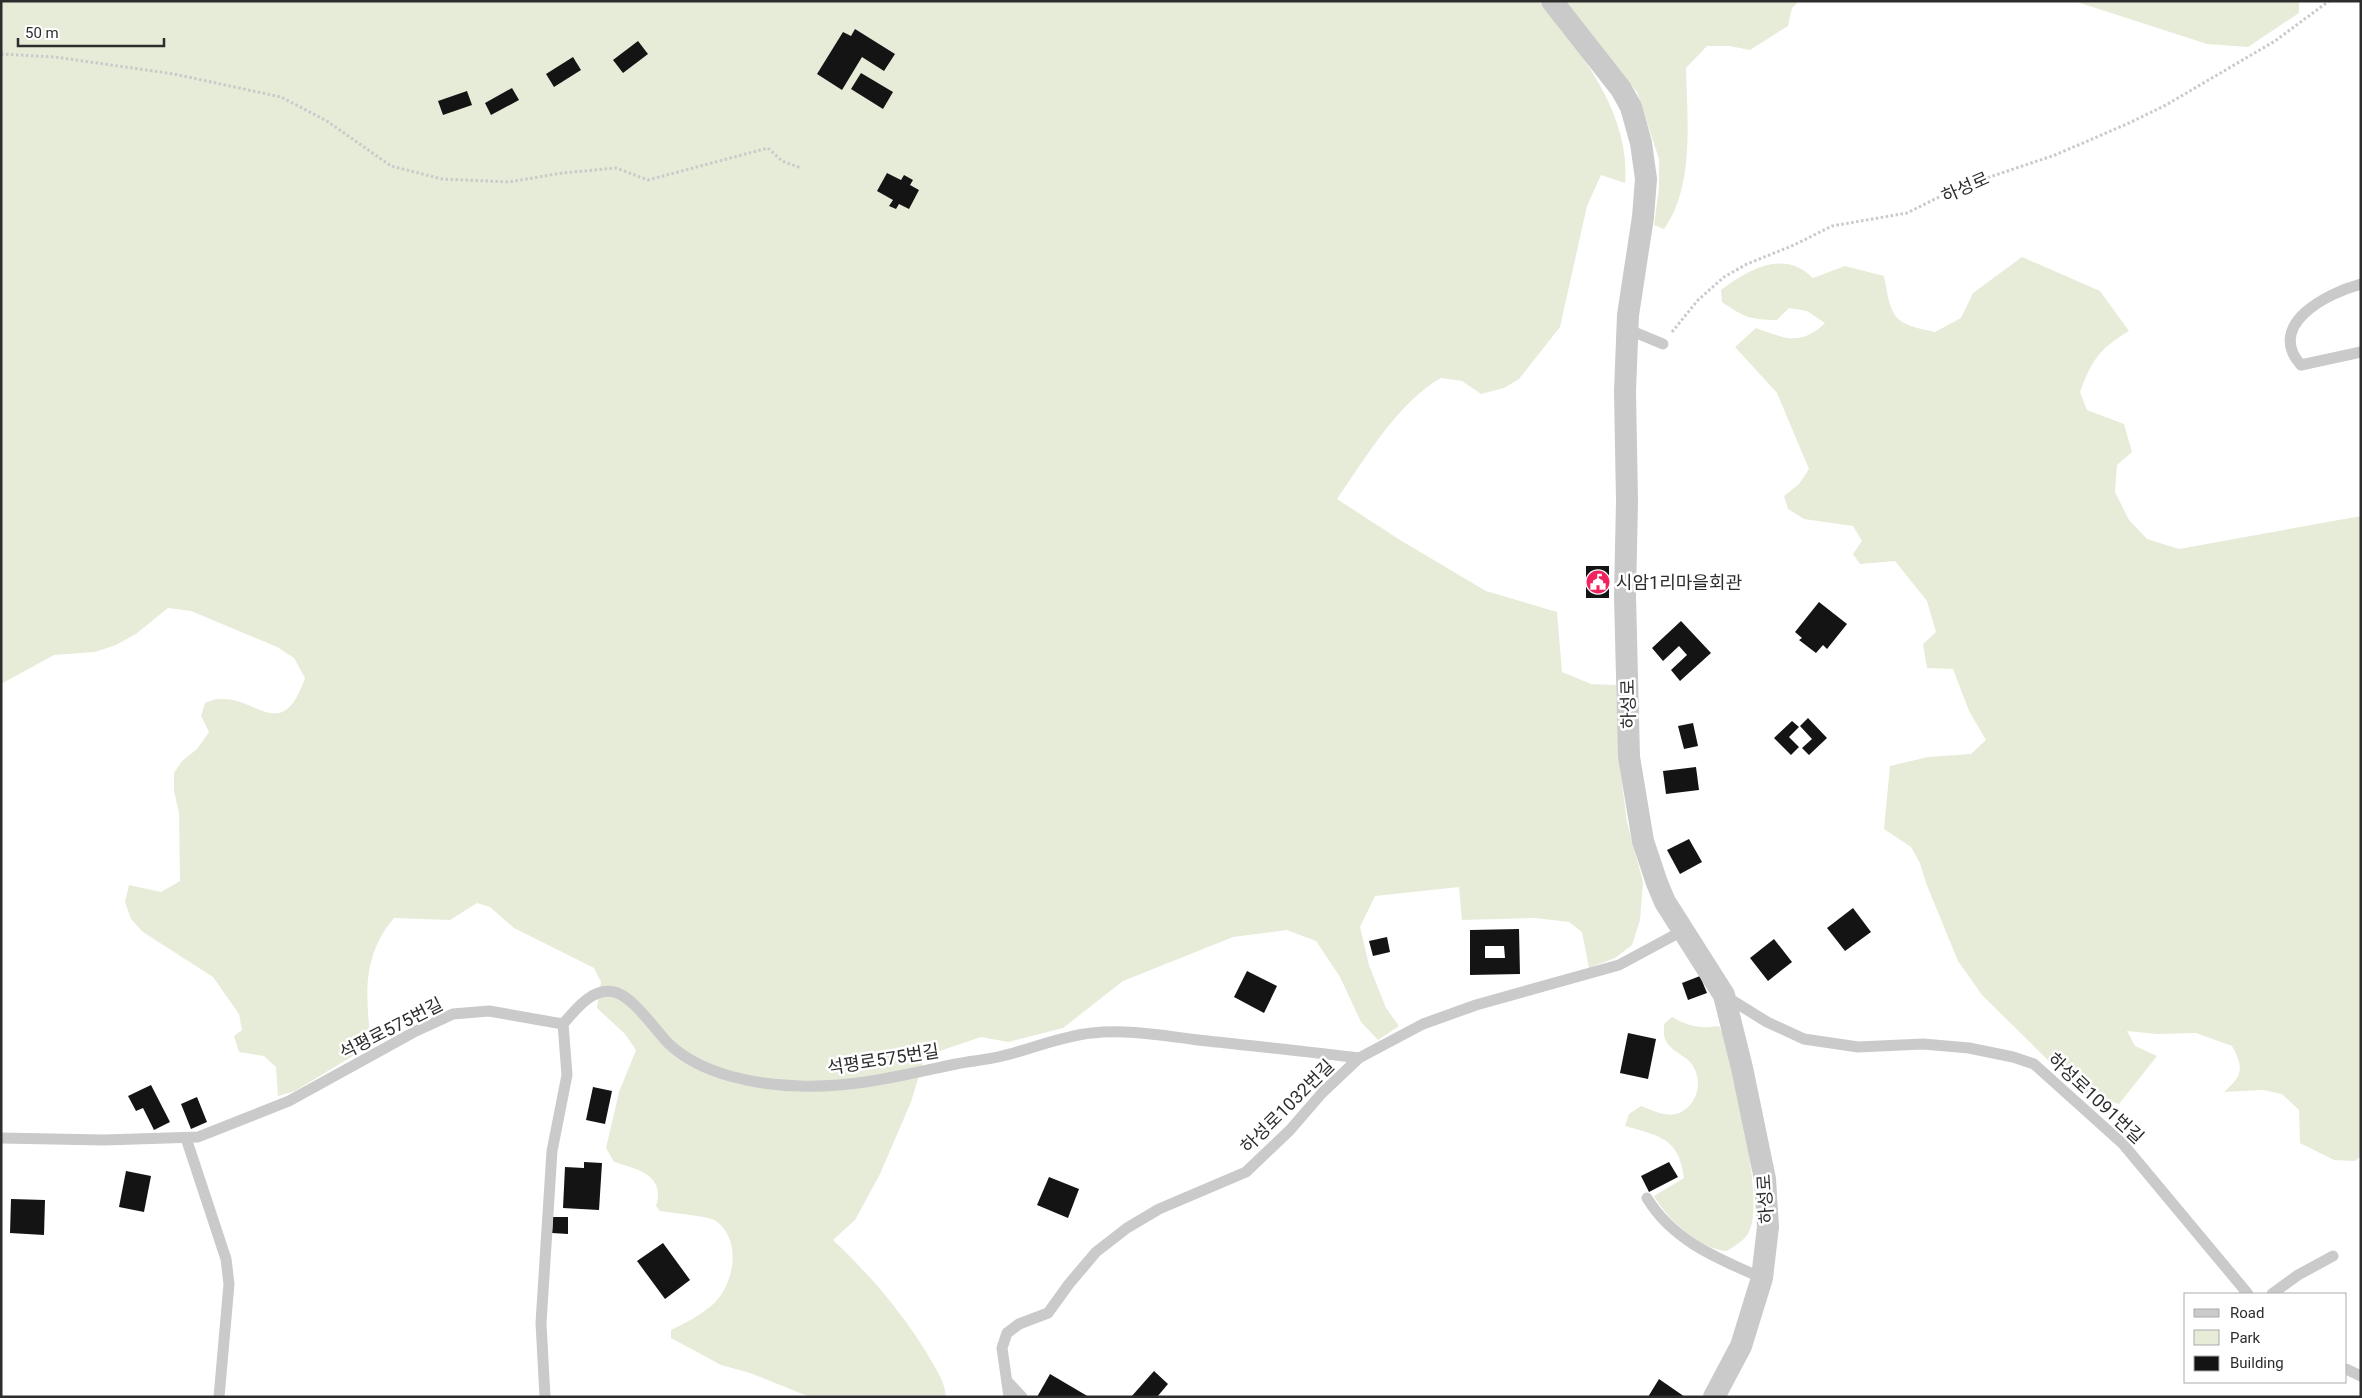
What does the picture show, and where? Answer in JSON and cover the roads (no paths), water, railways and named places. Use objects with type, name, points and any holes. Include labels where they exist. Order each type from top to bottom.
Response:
[{"type":"street","name":"하성로","points":[[1552,1],[1621,89],[1631,107],[1641,143],[1646,179],[1643,217],[1627,329],[1625,391],[1627,501],[1625,596],[1629,757],[1638,814],[1650,864],[1666,902],[1724,995],[1742,1068],[1765,1180],[1768,1227],[1762,1278],[1741,1346],[1714,1397]]},
{"type":"lane","points":[[2361,284],[2330,295],[2311,308],[2292,328],[2289,342],[2293,356],[2301,366],[2361,352]]},
{"type":"lane","points":[[1627,329],[1662,344]]},
{"type":"lane","name":"하성로1032번길","points":[[1009,1397],[1002,1348],[1007,1334],[1019,1324],[1048,1313],[1068,1284],[1096,1252],[1127,1228],[1159,1209],[1246,1172],[1290,1130],[1322,1093],[1359,1058],[1414,1028],[1467,1008],[1619,966],[1684,930]]},
{"type":"lane","name":"석평로575번길","points":[[1,1138],[104,1140],[198,1137],[289,1101],[416,1031],[453,1014],[489,1011],[563,1024],[586,1000],[603,991],[617,992],[650,1021],[669,1044],[687,1057],[714,1070],[740,1078],[788,1086],[829,1087],[865,1084],[1001,1056],[1068,1037],[1094,1032],[1155,1035],[1359,1058]]},
{"type":"lane","name":"하성로","points":[[1724,995],[1767,1022],[1804,1039],[1858,1047]]},
{"type":"lane","points":[[545,1397],[541,1322],[552,1150],[567,1075],[563,1024]]},
{"type":"lane","name":"하성로1091번길","points":[[1858,1047],[1923,1044],[1969,1048],[2013,1056],[2034,1064],[2123,1144],[2247,1293]]},
{"type":"lane","points":[[186,1138],[227,1268],[229,1284],[219,1397]]},
{"type":"lane","points":[[1648,1198],[1656,1212],[1670,1228],[1686,1240],[1717,1258],[1762,1278]]},
{"type":"lane","points":[[2273,1293],[2298,1276],[2334,1256]]},
{"type":"lane","points":[[2347,1369],[2361,1376]]},
{"type":"lane","points":[[1007,1381],[1022,1397]]},
{"type":"place","name":"시암1리마을회관","points":[[1598,582]]}]
